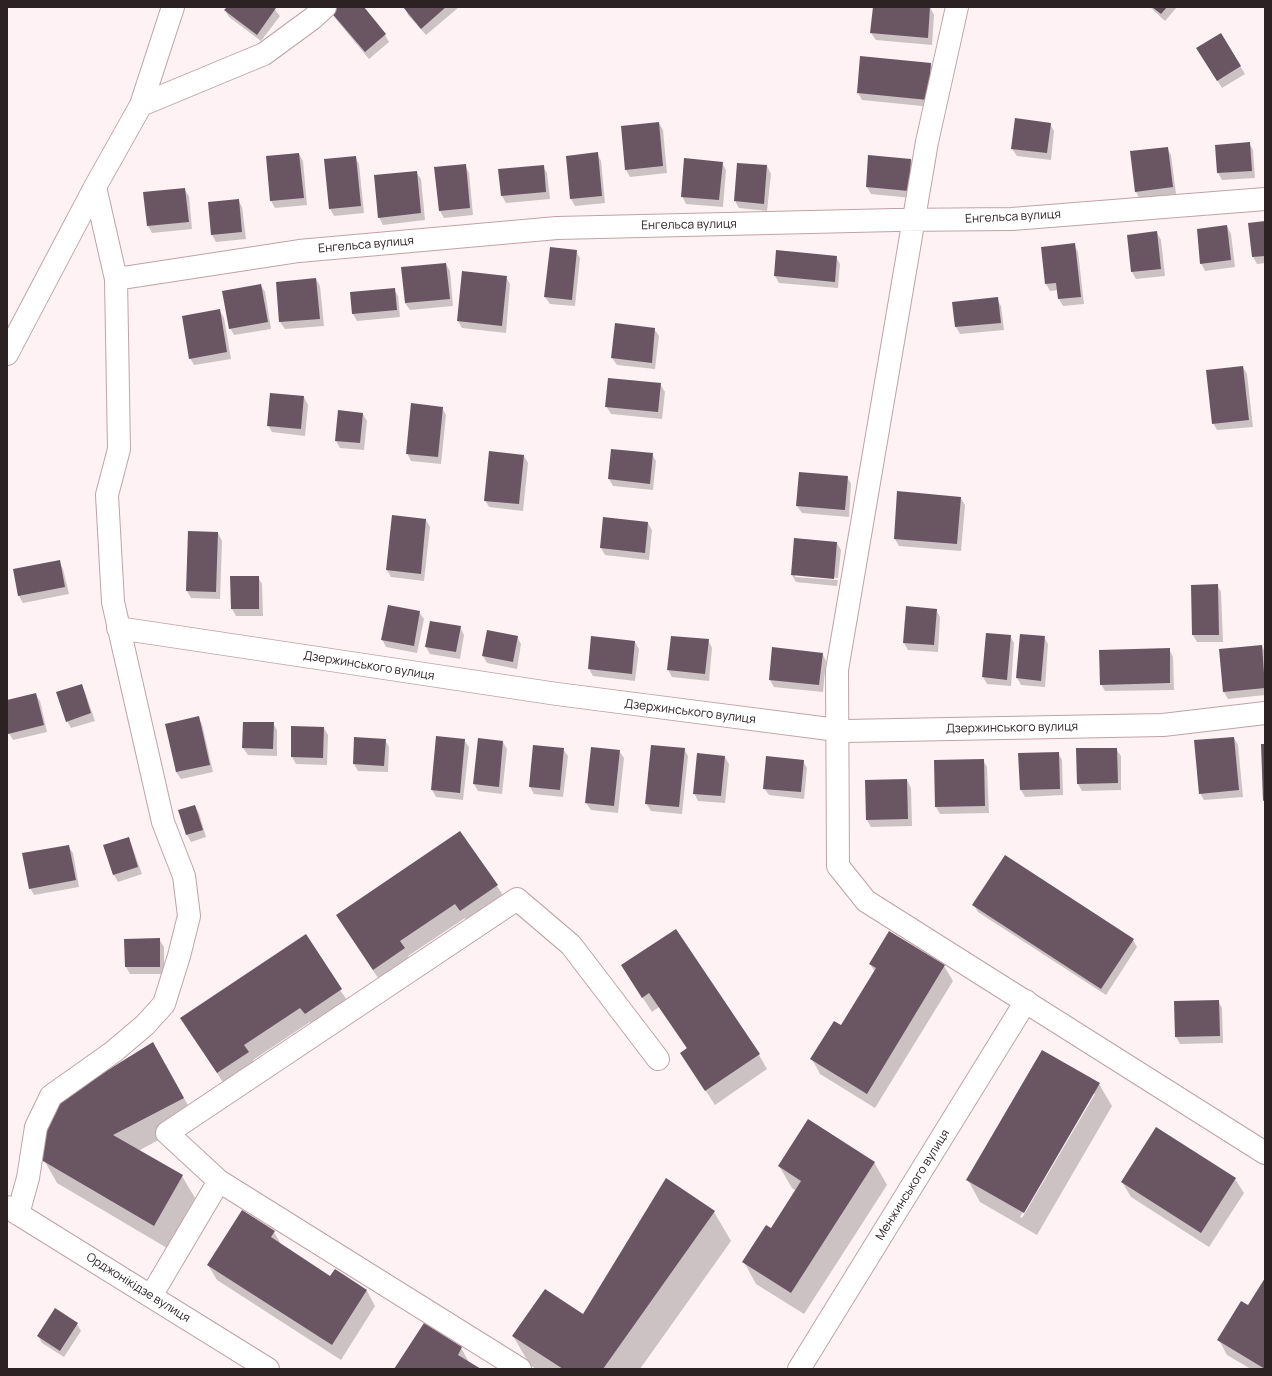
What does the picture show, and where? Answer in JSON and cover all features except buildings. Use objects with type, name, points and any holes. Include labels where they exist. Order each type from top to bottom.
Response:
[{"type":"street","points":[[7,354],[141,105],[173,7]]},
{"type":"street","points":[[141,105],[264,54],[313,18],[325,7]]},
{"type":"street","points":[[957,7],[927,142],[837,670],[838,866],[866,900],[1265,1153]]},
{"type":"street","points":[[12,1211],[28,1178],[36,1127],[51,1096],[113,1052],[145,1025],[164,1004],[189,916],[184,876],[163,822],[113,602],[107,495],[119,449],[116,279],[95,188]]},
{"type":"street","name":"Енгельса вулиця","points":[[116,279],[299,252],[557,228],[1012,218],[1265,199]]},
{"type":"street","name":"Дзержинського вулиця","points":[[118,628],[557,694],[838,731],[1163,724],[1265,713]]},
{"type":"street","points":[[520,1369],[220,1181],[167,1133],[517,899],[571,945],[658,1059]]},
{"type":"street","name":"Менжинського вулиця","points":[[799,1369],[1026,1002]]},
{"type":"street","points":[[151,1296],[220,1181]]},
{"type":"street","name":"Орджонікідзе вулиця","points":[[12,1211],[268,1369]]}]
